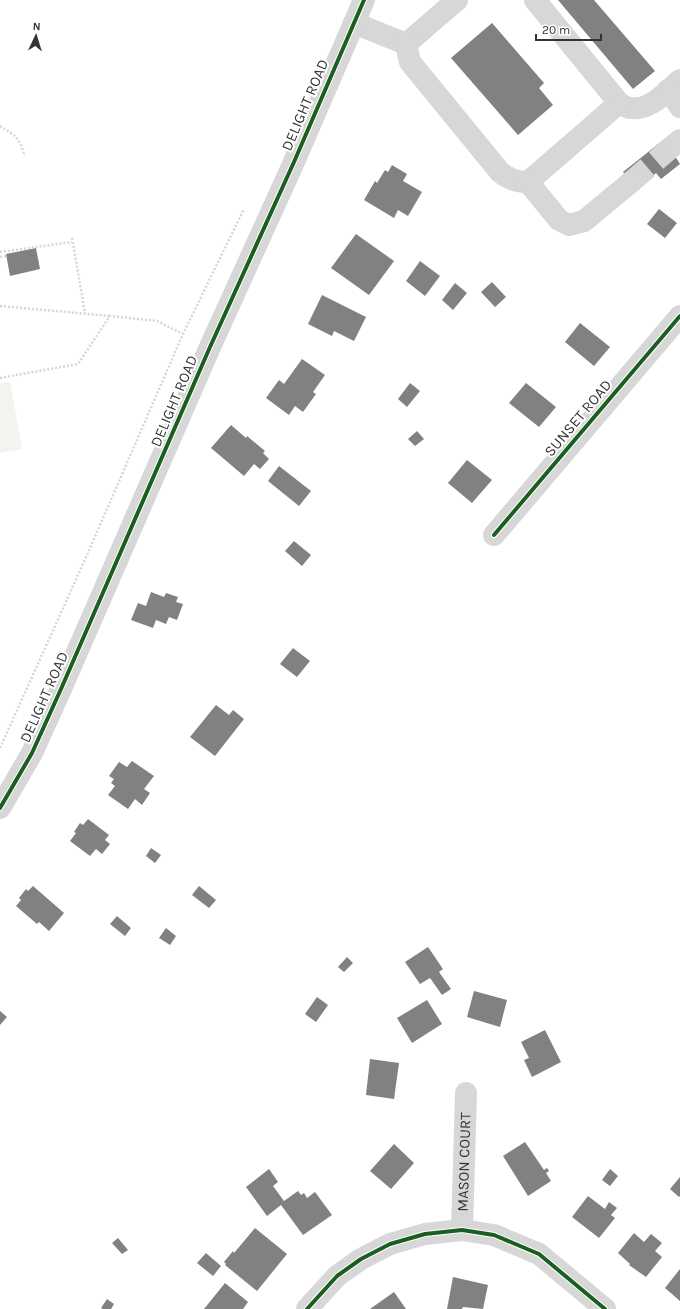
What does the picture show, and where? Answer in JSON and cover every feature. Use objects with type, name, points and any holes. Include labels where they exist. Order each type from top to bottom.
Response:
[{"type":"street","name":"DELIGHT ROAD","points":[[0,808],[32,753],[61,689],[210,347],[294,162],[364,0]]},
{"type":"street","points":[[406,44],[457,0]]},
{"type":"street","points":[[535,0],[619,103],[631,108],[641,107],[652,104],[676,92]]},
{"type":"street","points":[[354,23],[406,44]]},
{"type":"street","points":[[406,44],[410,62],[500,172],[509,179],[518,182],[528,182],[619,103]]},
{"type":"street","points":[[528,182],[559,220],[569,224],[584,221],[631,182]]},
{"type":"street","name":"SUNSET ROAD","points":[[494,535],[680,316]]},
{"type":"street","name":"MASON COURT","points":[[462,1230],[466,1093]]},
{"type":"street","points":[[307,1309],[337,1276],[361,1259],[390,1244],[425,1234],[462,1230],[494,1236],[539,1254],[606,1309]]},
{"type":"path","points":[[0,126],[13,134],[20,142],[25,156]]},
{"type":"path","points":[[0,748],[87,555],[183,334],[244,209]]},
{"type":"path","points":[[0,252],[72,240],[85,313]]},
{"type":"path","points":[[0,257],[6,256]]},
{"type":"path","points":[[0,306],[157,321],[183,334]]},
{"type":"path","points":[[0,378],[78,364],[110,316]]},
{"type":"shaded area","points":[[10,382],[22,449],[0,453],[0,383]]},
{"type":"building","points":[[558,0],[594,0],[655,71],[633,89]]},
{"type":"building","points":[[492,23],[544,83],[539,88],[553,105],[518,135],[451,58]]},
{"type":"building","points":[[667,137],[680,152],[675,156],[680,164],[661,179],[656,173],[637,189],[623,172]]},
{"type":"building","points":[[392,165],[407,174],[403,181],[422,192],[408,216],[398,210],[394,218],[364,200],[375,181],[377,183],[385,170],[388,172]]},
{"type":"building","points":[[659,209],[677,223],[665,238],[647,224]]},
{"type":"building","points":[[356,234],[394,261],[369,295],[331,268]]},
{"type":"building","points":[[36,248],[40,269],[10,276],[6,254]]},
{"type":"building","points":[[420,261],[440,276],[425,296],[406,281]]},
{"type":"building","points":[[492,282],[506,297],[495,307],[481,292]]},
{"type":"building","points":[[455,283],[467,293],[453,310],[442,300]]},
{"type":"building","points":[[322,295],[366,317],[354,341],[334,331],[332,336],[308,324]]},
{"type":"building","points":[[580,323],[610,347],[594,366],[565,342]]},
{"type":"building","points":[[302,359],[325,375],[313,392],[316,394],[303,412],[295,406],[289,415],[266,398],[279,380],[284,384]]},
{"type":"building","points":[[410,383],[420,391],[407,407],[398,399]]},
{"type":"building","points":[[526,383],[556,407],[539,427],[509,403]]},
{"type":"building","points":[[231,425],[246,438],[247,436],[265,451],[263,453],[269,459],[260,469],[254,464],[244,476],[211,448]]},
{"type":"building","points":[[417,431],[424,439],[415,446],[408,439]]},
{"type":"building","points":[[467,460],[492,480],[472,503],[448,483]]},
{"type":"building","points":[[279,466],[311,491],[299,506],[268,481]]},
{"type":"building","points":[[294,541],[311,555],[302,566],[285,551]]},
{"type":"building","points":[[151,592],[164,597],[166,593],[178,597],[176,602],[183,604],[177,620],[169,617],[166,624],[156,620],[153,628],[131,620],[138,603],[146,606]]},
{"type":"building","points":[[293,648],[310,661],[297,677],[280,664]]},
{"type":"building","points":[[216,705],[229,715],[233,710],[244,719],[215,756],[190,737]]},
{"type":"building","points":[[132,761],[154,776],[144,789],[150,793],[142,805],[135,799],[128,809],[108,795],[115,786],[111,783],[114,779],[109,776],[119,762],[127,767]]},
{"type":"building","points":[[88,819],[109,835],[105,840],[110,844],[102,854],[96,849],[90,856],[70,841],[76,833],[74,832],[80,823],[83,825]]},
{"type":"building","points":[[151,848],[161,855],[155,863],[146,856]]},
{"type":"building","points":[[33,886],[64,913],[49,931],[39,922],[37,924],[16,906],[21,900],[19,898],[26,889],[28,891]]},
{"type":"building","points":[[199,886],[216,900],[209,908],[192,895]]},
{"type":"building","points":[[117,916],[131,928],[125,936],[110,924]]},
{"type":"building","points":[[166,928],[176,936],[170,945],[159,938]]},
{"type":"building","points":[[428,947],[443,969],[439,972],[451,989],[442,995],[430,978],[420,984],[405,962]]},
{"type":"building","points":[[347,957],[353,963],[344,972],[338,967]]},
{"type":"building","points":[[474,991],[507,1000],[500,1027],[467,1017]]},
{"type":"building","points":[[317,997],[328,1005],[316,1022],[305,1014]]},
{"type":"building","points":[[427,1000],[442,1024],[412,1043],[397,1018]]},
{"type":"building","points":[[0,1011],[7,1017],[0,1025]]},
{"type":"building","points":[[545,1030],[561,1062],[532,1077],[524,1060],[529,1058],[521,1042]]},
{"type":"building","points":[[370,1059],[399,1063],[394,1099],[366,1095]]},
{"type":"building","points":[[525,1142],[544,1170],[547,1168],[549,1171],[546,1173],[551,1181],[528,1196],[503,1156]]},
{"type":"building","points":[[394,1144],[414,1163],[391,1189],[370,1171]]},
{"type":"building","points":[[269,1169],[278,1182],[273,1186],[284,1201],[298,1191],[301,1195],[304,1193],[307,1198],[315,1192],[332,1215],[303,1235],[281,1205],[267,1216],[246,1187]]},
{"type":"building","points":[[610,1169],[618,1176],[610,1186],[602,1180]]},
{"type":"building","points":[[680,1177],[680,1196],[679,1197],[670,1189]]},
{"type":"building","points":[[588,1196],[605,1209],[609,1202],[617,1208],[611,1215],[615,1218],[599,1238],[572,1217]]},
{"type":"building","points":[[255,1228],[287,1254],[257,1291],[225,1265],[226,1264],[224,1262],[233,1251],[234,1253]]},
{"type":"building","points":[[634,1233],[644,1242],[651,1234],[662,1243],[655,1251],[662,1257],[646,1277],[629,1265],[630,1264],[618,1253]]},
{"type":"building","points":[[118,1238],[128,1250],[122,1254],[112,1243]]},
{"type":"building","points":[[206,1253],[221,1266],[213,1276],[197,1263]]},
{"type":"building","points":[[680,1269],[680,1301],[665,1288]]},
{"type":"building","points":[[453,1277],[488,1285],[483,1309],[463,1307],[462,1309],[447,1309]]},
{"type":"building","points":[[225,1283],[248,1302],[243,1309],[204,1309]]},
{"type":"building","points":[[394,1292],[406,1309],[370,1309]]},
{"type":"building","points":[[107,1299],[114,1304],[111,1309],[101,1308]]},
{"type":"tunnel","points":[[631,182],[674,145]]},
{"type":"cycle path","points":[[0,808],[32,753],[61,689],[210,347],[294,162],[364,0]]},
{"type":"cycle path","points":[[494,535],[680,316]]},
{"type":"cycle path","points":[[307,1309],[337,1276],[361,1259],[390,1244],[425,1234],[462,1230],[494,1235],[539,1254],[605,1309]]}]
